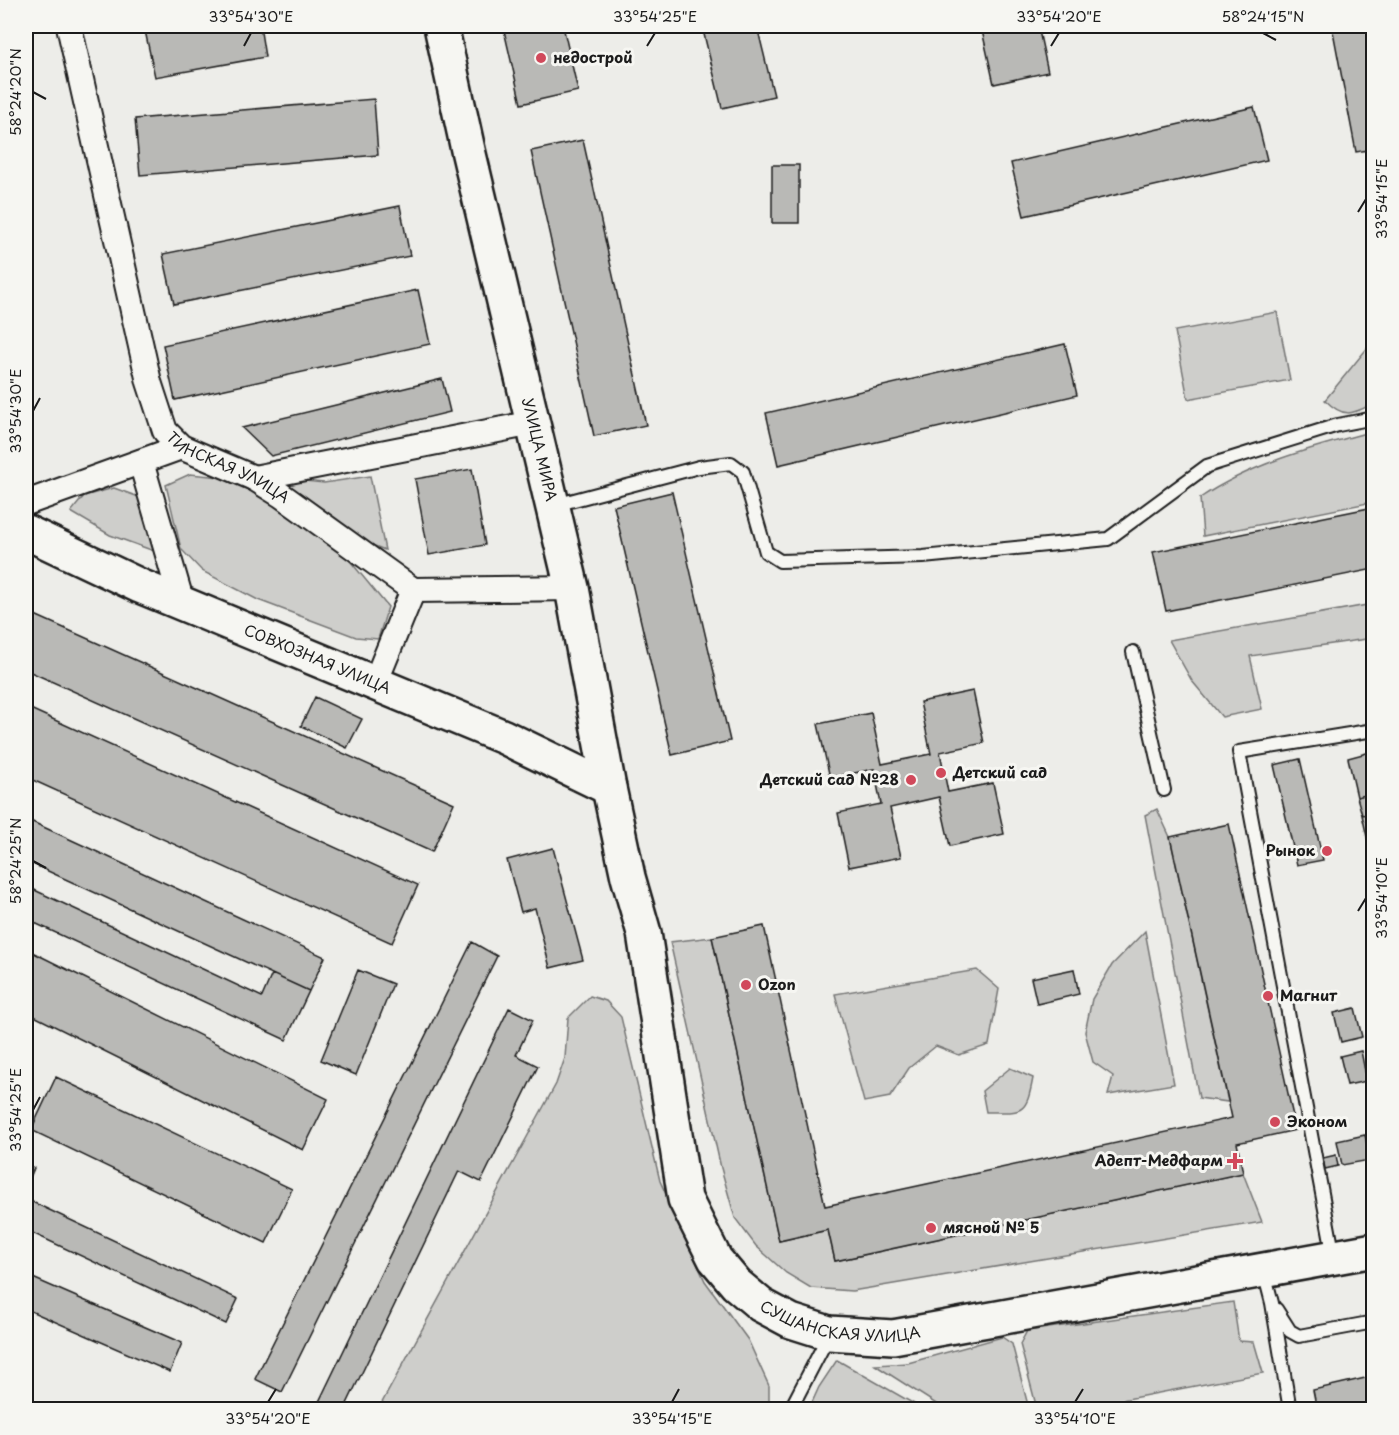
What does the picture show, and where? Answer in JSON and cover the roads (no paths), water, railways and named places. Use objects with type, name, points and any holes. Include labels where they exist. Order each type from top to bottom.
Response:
[{"type":"main road","name":"УЛИЦА МИРА","points":[[441,26],[468,150],[554,506],[628,877]]},
{"type":"main road","name":"СОВХОЗНАЯ УЛИЦА","points":[[26,532],[182,603],[504,737],[609,788]]},
{"type":"main road","name":"СУШАНСКАЯ УЛИЦА","points":[[628,877],[644,933],[685,1199],[715,1259],[736,1284],[775,1314],[807,1328],[829,1334],[893,1337],[1374,1250]]},
{"type":"street","name":"ТИНСКАЯ УЛИЦА","points":[[69,26],[149,382],[165,431],[181,447],[254,478],[281,495],[413,590]]},
{"type":"street","points":[[254,478],[533,423]]},
{"type":"street","points":[[26,503],[181,447]]},
{"type":"street","points":[[141,462],[182,603]]},
{"type":"street","points":[[375,683],[413,590],[572,588]]},
{"type":"lane","points":[[554,506],[699,467],[731,463],[743,472],[766,552],[780,561],[923,557],[1108,539],[1208,466],[1338,425],[1374,418]]},
{"type":"lane","points":[[1133,652],[1164,790]]},
{"type":"lane","points":[[1335,1258],[1239,752],[1374,730]]},
{"type":"lane","points":[[1264,1271],[1272,1303],[1290,1410]]},
{"type":"lane","points":[[1272,1303],[1290,1331],[1299,1336],[1374,1322]]},
{"type":"lane","points":[[790,1410],[829,1334]]},
{"type":"place","name":"недострой","points":[[541,58]]},
{"type":"place","name":"Детский сад","points":[[941,773]]},
{"type":"place","name":"Детский сад №28","points":[[911,780]]},
{"type":"place","name":"Рынок","points":[[1327,851]]},
{"type":"place","name":"Ozon","points":[[746,985]]},
{"type":"place","name":"Магнит","points":[[1268,996]]},
{"type":"place","name":"Эконом","points":[[1275,1122]]},
{"type":"place","name":"Адепт-Медфарм","points":[[1235,1161]]},
{"type":"place","name":"мясной № 5","points":[[931,1228]]}]
